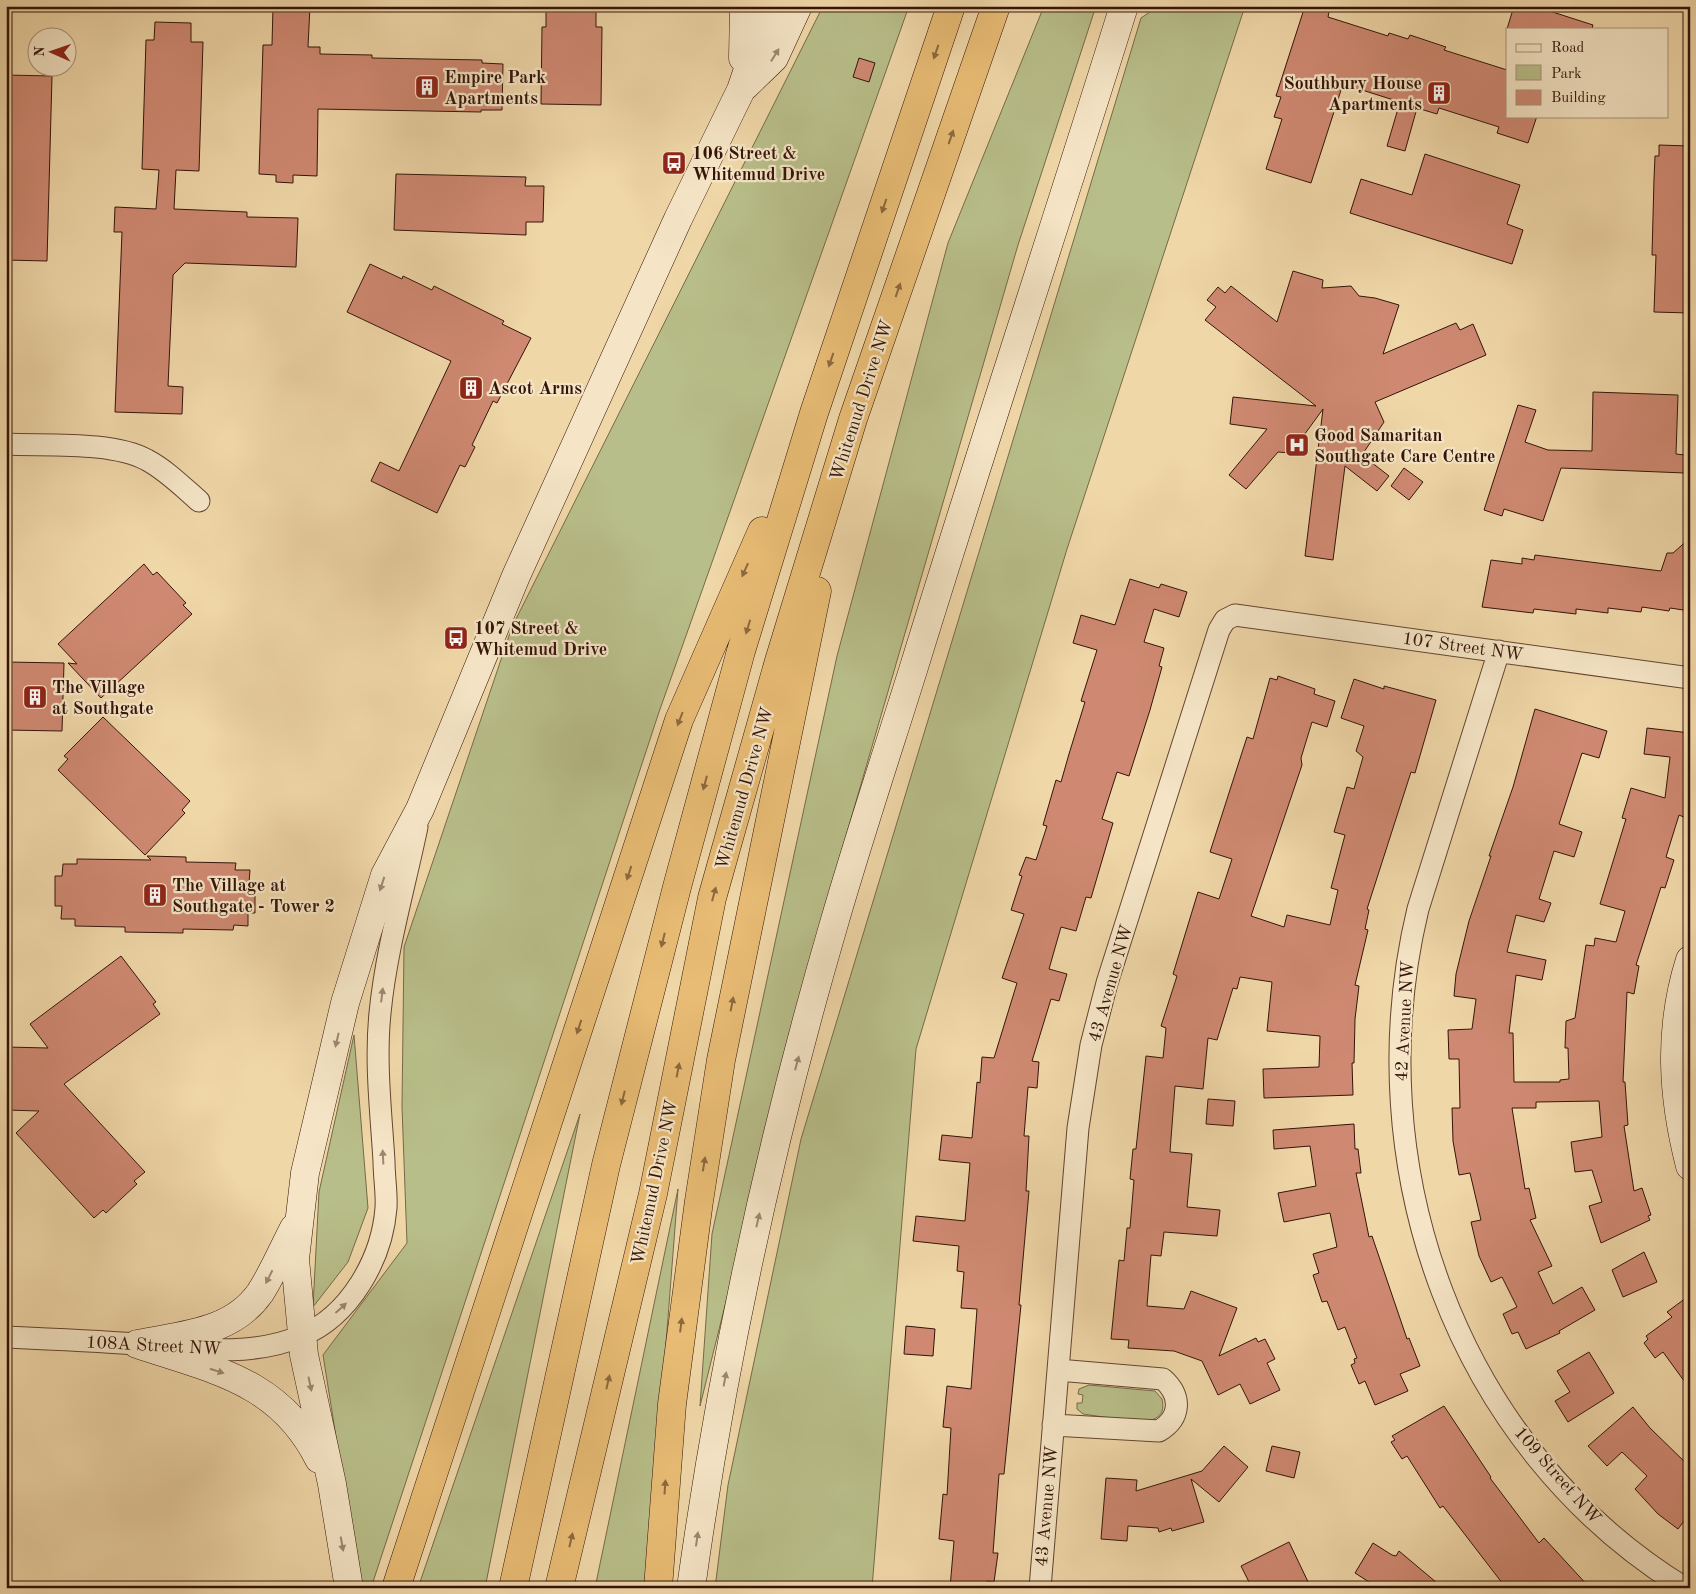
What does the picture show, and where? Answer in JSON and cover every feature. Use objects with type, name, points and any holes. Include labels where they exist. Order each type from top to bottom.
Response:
[{"type":"highway","points":[[513,1588],[618,1117],[677,886],[741,651],[814,413],[951,6]]},
{"type":"highway","name":"Whitemud Drive NW","points":[[559,1588],[653,1194],[712,898],[779,660],[853,419],[996,6]]},
{"type":"highway","points":[[396,1588],[679,720],[814,413]]},
{"type":"highway","points":[[658,1588],[668,1451],[682,1321],[721,1060],[853,419]]},
{"type":"street","points":[[741,90],[744,6]]},
{"type":"street","points":[[349,1588],[332,1484],[301,1336],[295,1259],[305,1173],[348,993],[385,875],[420,809],[516,576],[678,219],[741,90],[772,6]]},
{"type":"street","points":[[741,90],[774,58],[798,6]]},
{"type":"street","points":[[691,1588],[712,1448],[750,1255],[778,1138],[833,927],[995,405],[1124,7]]},
{"type":"street","points":[[6,444],[106,448],[127,452],[148,460],[199,501]]},
{"type":"street","name":"107 Street NW","points":[[1235,615],[1690,678]]},
{"type":"street","name":"43 Avenue NW","points":[[1040,1588],[1078,1128],[1086,1072],[1099,1011],[1219,630],[1225,620],[1235,615]]},
{"type":"street","name":"42 Avenue NW","points":[[1474,1363],[1433,1272],[1418,1218],[1406,1162],[1400,1106],[1402,1000],[1407,951],[1418,909],[1499,651]]},
{"type":"street","points":[[301,1336],[328,1319],[347,1303],[370,1266],[380,1241],[386,1208],[378,1045],[380,1013],[386,966],[420,809]]},
{"type":"street","points":[[1690,960],[1676,1014],[1674,1065],[1678,1111],[1690,1166]]},
{"type":"street","points":[[138,1344],[211,1329],[237,1317],[259,1294],[300,1218]]},
{"type":"street","name":"108A Street NW","points":[[6,1337],[138,1344],[205,1350],[257,1346],[301,1336]]},
{"type":"street","points":[[138,1344],[226,1374],[265,1394],[306,1433],[332,1484]]},
{"type":"street","name":"109 Street NW","points":[[1474,1363],[1501,1408],[1539,1458],[1579,1504],[1625,1546],[1685,1588]]},
{"type":"street","name":"43 Avenue NW","points":[[1053,1425],[1159,1431],[1174,1418],[1176,1405],[1175,1394],[1171,1386],[1163,1380],[1058,1370]]},
{"type":"green space","points":[[823,6],[909,6],[659,712],[371,1588],[360,1588],[323,1355],[407,1243],[402,1107],[404,947],[512,627]]},
{"type":"green space","points":[[1044,6],[1096,6],[1018,245],[818,932],[700,1406],[712,1234],[837,656],[948,243]]},
{"type":"green space","points":[[1159,6],[1245,6],[1067,549],[916,1049],[872,1588],[715,1588],[728,1485],[801,1139],[1141,18]]},
{"type":"green space","points":[[354,1035],[368,1208],[348,1262],[313,1307],[319,1192]]},
{"type":"green space","points":[[580,1114],[485,1588],[418,1588]]},
{"type":"green space","points":[[678,1189],[647,1588],[595,1588]]},
{"type":"green space","points":[[1089,1385],[1155,1391],[1162,1399],[1162,1411],[1157,1417],[1149,1420],[1120,1419],[1083,1414],[1077,1409],[1077,1403],[1082,1403],[1083,1395],[1078,1394],[1079,1389]]},
{"type":"building","points":[[273,6],[310,6],[308,47],[320,47],[320,54],[372,55],[372,58],[482,60],[482,63],[503,64],[502,110],[481,110],[481,112],[318,109],[317,176],[293,175],[293,183],[276,182],[276,175],[259,174],[263,45],[272,45]]},
{"type":"building","points":[[546,6],[596,6],[596,27],[602,27],[601,105],[541,104],[542,27],[546,27]]},
{"type":"building","name":"Southbury House Apartments","points":[[1305,6],[1329,12],[1328,17],[1388,36],[1389,33],[1408,39],[1410,35],[1446,47],[1444,50],[1506,70],[1506,118],[1536,118],[1528,143],[1497,133],[1499,127],[1439,108],[1437,114],[1417,108],[1405,151],[1387,146],[1400,102],[1343,84],[1311,183],[1266,169],[1282,119],[1274,117],[1281,97],[1276,96]]},
{"type":"building","points":[[1514,6],[1534,6],[1593,25],[1592,28],[1507,28]]},
{"type":"building","points":[[155,22],[191,23],[191,42],[203,42],[199,171],[176,170],[174,209],[247,212],[247,217],[298,218],[296,267],[185,263],[173,275],[168,386],[183,387],[182,414],[115,412],[122,232],[114,232],[115,207],[156,209],[159,170],[142,169],[146,40],[154,40]]},
{"type":"building","points":[[859,58],[875,63],[869,82],[853,77]]},
{"type":"building","points":[[6,75],[28,75],[28,78],[52,78],[47,261],[6,260]]},
{"type":"building","points":[[1659,145],[1690,146],[1690,313],[1654,312],[1656,255],[1652,255],[1654,179],[1655,156],[1659,156]]},
{"type":"building","points":[[1425,154],[1520,185],[1507,224],[1523,230],[1512,264],[1350,213],[1361,179],[1412,195]]},
{"type":"building","points":[[396,174],[526,177],[525,186],[544,186],[543,222],[526,222],[526,235],[394,230]]},
{"type":"building","name":"Ascot Arms","points":[[370,264],[402,279],[403,276],[432,290],[434,286],[504,321],[502,324],[531,338],[497,403],[493,401],[472,445],[475,447],[465,467],[460,465],[437,513],[371,481],[380,462],[399,471],[451,361],[347,312]]},
{"type":"building","points":[[1293,271],[1323,280],[1322,288],[1351,286],[1359,296],[1375,298],[1399,305],[1383,354],[1456,323],[1460,330],[1473,324],[1486,355],[1375,402],[1384,422],[1362,455],[1389,476],[1377,491],[1345,466],[1333,560],[1305,556],[1323,409],[1291,453],[1278,452],[1246,489],[1229,475],[1267,429],[1230,424],[1233,397],[1316,406],[1205,320],[1216,307],[1207,300],[1218,287],[1225,293],[1231,286],[1277,322]]},
{"type":"building","points":[[1593,392],[1678,395],[1676,454],[1685,455],[1685,473],[1561,468],[1543,521],[1504,509],[1502,516],[1484,510],[1518,405],[1536,410],[1525,442],[1548,450],[1592,451]]},
{"type":"building","points":[[1404,468],[1423,482],[1409,500],[1391,486]]},
{"type":"building","points":[[1690,538],[1690,611],[1670,608],[1669,611],[1642,607],[1641,612],[1608,608],[1608,613],[1576,609],[1576,614],[1534,609],[1533,613],[1482,607],[1491,560],[1522,564],[1522,558],[1534,560],[1535,555],[1661,571],[1667,553],[1673,553]]},
{"type":"building","points":[[144,564],[153,575],[157,572],[186,603],[183,605],[192,614],[101,698],[68,663],[77,664],[58,644]]},
{"type":"building","points":[[1130,579],[1159,588],[1161,584],[1187,592],[1179,617],[1154,609],[1144,642],[1164,648],[1159,666],[1162,667],[1150,710],[1129,776],[1117,772],[1102,819],[1113,823],[1091,898],[1086,897],[1076,931],[1061,927],[1049,969],[1067,974],[1059,1001],[1051,999],[1032,1061],[1039,1062],[1037,1088],[1028,1087],[1024,1136],[1029,1136],[1026,1191],[1029,1191],[1019,1305],[1021,1305],[1004,1474],[999,1474],[993,1553],[998,1553],[994,1582],[987,1581],[987,1588],[950,1588],[954,1541],[939,1539],[943,1494],[947,1495],[951,1428],[943,1427],[947,1386],[971,1389],[977,1309],[961,1308],[964,1272],[957,1271],[959,1246],[913,1241],[916,1216],[965,1221],[970,1163],[939,1160],[942,1135],[972,1138],[977,1082],[980,1083],[982,1057],[994,1058],[1017,983],[1002,978],[1024,914],[1011,910],[1022,876],[1019,875],[1026,857],[1036,860],[1047,826],[1043,825],[1056,780],[1061,782],[1085,702],[1081,701],[1097,650],[1073,643],[1081,615],[1115,625]]},
{"type":"building","name":"The Village at Southgate","points":[[6,662],[64,663],[62,731],[6,730]]},
{"type":"building","points":[[1278,676],[1315,689],[1314,694],[1335,701],[1327,727],[1312,722],[1301,758],[1302,765],[1251,916],[1284,927],[1287,915],[1330,925],[1338,890],[1331,888],[1345,835],[1334,832],[1347,787],[1354,789],[1363,757],[1356,751],[1364,726],[1341,718],[1354,679],[1384,689],[1384,686],[1436,700],[1415,773],[1411,772],[1367,909],[1369,910],[1365,929],[1368,930],[1355,985],[1359,986],[1355,1019],[1354,1063],[1352,1063],[1353,1095],[1264,1098],[1263,1069],[1319,1067],[1320,1036],[1267,1031],[1272,982],[1240,977],[1237,989],[1233,988],[1217,1040],[1208,1038],[1203,1089],[1175,1086],[1170,1152],[1192,1154],[1187,1207],[1220,1210],[1217,1236],[1164,1232],[1161,1256],[1151,1255],[1147,1306],[1184,1309],[1191,1291],[1237,1308],[1219,1356],[1256,1338],[1258,1342],[1265,1339],[1275,1359],[1267,1363],[1280,1390],[1250,1404],[1240,1384],[1218,1395],[1202,1361],[1174,1351],[1128,1348],[1129,1340],[1111,1339],[1119,1260],[1124,1261],[1127,1228],[1130,1228],[1134,1180],[1130,1179],[1133,1149],[1136,1149],[1146,1056],[1163,1058],[1166,1028],[1161,1026],[1177,976],[1173,974],[1198,892],[1219,899],[1232,859],[1210,852],[1247,737],[1253,739],[1270,678],[1277,680]]},
{"type":"building","points":[[1535,709],[1607,731],[1599,758],[1582,753],[1559,824],[1582,832],[1574,857],[1554,851],[1539,899],[1551,903],[1544,922],[1516,915],[1507,952],[1546,960],[1542,980],[1516,975],[1509,1033],[1513,1033],[1514,1082],[1560,1082],[1560,1080],[1569,1079],[1568,1048],[1565,1048],[1566,1021],[1575,1018],[1586,945],[1594,946],[1595,938],[1616,942],[1625,911],[1600,904],[1626,819],[1622,818],[1631,788],[1665,798],[1670,757],[1644,754],[1647,728],[1690,733],[1690,806],[1686,818],[1679,815],[1666,857],[1674,860],[1665,888],[1661,887],[1636,965],[1639,966],[1634,994],[1627,992],[1623,1082],[1625,1082],[1628,1125],[1624,1126],[1634,1191],[1642,1188],[1651,1215],[1648,1216],[1650,1220],[1601,1243],[1589,1206],[1602,1202],[1592,1170],[1575,1172],[1571,1142],[1602,1137],[1599,1101],[1536,1102],[1536,1108],[1512,1108],[1525,1189],[1529,1188],[1536,1218],[1530,1220],[1552,1266],[1538,1272],[1553,1304],[1582,1287],[1595,1310],[1559,1331],[1560,1333],[1526,1349],[1518,1332],[1512,1334],[1503,1314],[1517,1307],[1502,1277],[1491,1282],[1479,1256],[1471,1222],[1481,1220],[1470,1173],[1459,1175],[1453,1141],[1452,1108],[1460,1108],[1459,1059],[1449,1059],[1448,1030],[1472,1029],[1476,999],[1454,996],[1456,974],[1469,921],[1513,787]]},
{"type":"building","points":[[103,717],[190,801],[182,810],[185,813],[145,855],[58,770],[68,759],[64,756]]},
{"type":"building","name":"The Village at Southgate - Tower 2","points":[[147,856],[186,857],[186,862],[236,863],[235,870],[250,870],[249,883],[255,883],[255,913],[248,913],[248,926],[234,925],[233,930],[183,929],[183,933],[125,932],[125,927],[75,926],[75,919],[61,919],[62,906],[55,906],[55,876],[62,876],[63,864],[77,864],[77,859],[151,860]]},
{"type":"building","points":[[121,956],[156,1002],[153,1004],[160,1014],[64,1084],[145,1172],[134,1181],[137,1184],[106,1213],[103,1210],[94,1218],[16,1133],[39,1111],[6,1110],[6,1047],[48,1048],[30,1024]]},
{"type":"building","points":[[1208,1099],[1235,1101],[1233,1126],[1206,1124]]},
{"type":"building","points":[[1354,1124],[1355,1149],[1358,1149],[1361,1173],[1356,1173],[1369,1237],[1372,1236],[1407,1339],[1409,1338],[1420,1366],[1400,1374],[1408,1391],[1375,1405],[1365,1381],[1359,1384],[1351,1365],[1355,1363],[1354,1359],[1357,1358],[1345,1327],[1338,1330],[1327,1301],[1322,1302],[1313,1275],[1319,1273],[1313,1254],[1337,1247],[1330,1213],[1284,1222],[1278,1193],[1316,1186],[1310,1146],[1274,1149],[1273,1130]]},
{"type":"building","points":[[1644,1252],[1657,1282],[1623,1297],[1612,1270]]},
{"type":"building","points":[[1690,1295],[1690,1389],[1663,1352],[1655,1358],[1644,1343],[1648,1339],[1646,1336],[1672,1317],[1667,1312]]},
{"type":"building","points":[[906,1326],[935,1329],[933,1356],[904,1354]]},
{"type":"building","points":[[1589,1352],[1614,1393],[1568,1422],[1555,1401],[1570,1392],[1557,1371]]},
{"type":"building","points":[[1444,1406],[1490,1478],[1539,1543],[1544,1538],[1590,1588],[1506,1588],[1443,1506],[1440,1508],[1407,1456],[1402,1459],[1391,1442],[1395,1440],[1392,1436]]},
{"type":"building","points":[[1633,1407],[1650,1428],[1690,1467],[1690,1513],[1678,1529],[1658,1514],[1635,1489],[1647,1476],[1622,1452],[1607,1466],[1588,1446]]},
{"type":"building","points":[[1224,1446],[1248,1467],[1219,1502],[1191,1479],[1204,1522],[1172,1531],[1171,1528],[1159,1532],[1158,1528],[1128,1526],[1127,1541],[1101,1539],[1106,1478],[1137,1480],[1136,1491],[1202,1471]]},
{"type":"building","points":[[1272,1446],[1300,1452],[1294,1478],[1266,1471]]},
{"type":"building","points":[[1289,1542],[1311,1588],[1252,1588],[1241,1566]]},
{"type":"building","points":[[1373,1543],[1392,1555],[1396,1556],[1399,1551],[1443,1588],[1366,1588],[1369,1582],[1355,1573]]},
{"type":"place","name":"Empire Park Apartments","points":[[427,87]]},
{"type":"place","name":"Southbury House Apartments","points":[[1439,93]]},
{"type":"place","name":"106 Street & Whitemud Drive","points":[[674,163]]},
{"type":"place","name":"Ascot Arms","points":[[471,388]]},
{"type":"place","name":"Good Samaritan Southgate Care Centre","points":[[1297,445]]},
{"type":"place","name":"107 Street & Whitemud Drive","points":[[456,638]]},
{"type":"place","name":"The Village at Southgate","points":[[35,697]]},
{"type":"place","name":"The Village at Southgate - Tower 2","points":[[155,895]]}]
